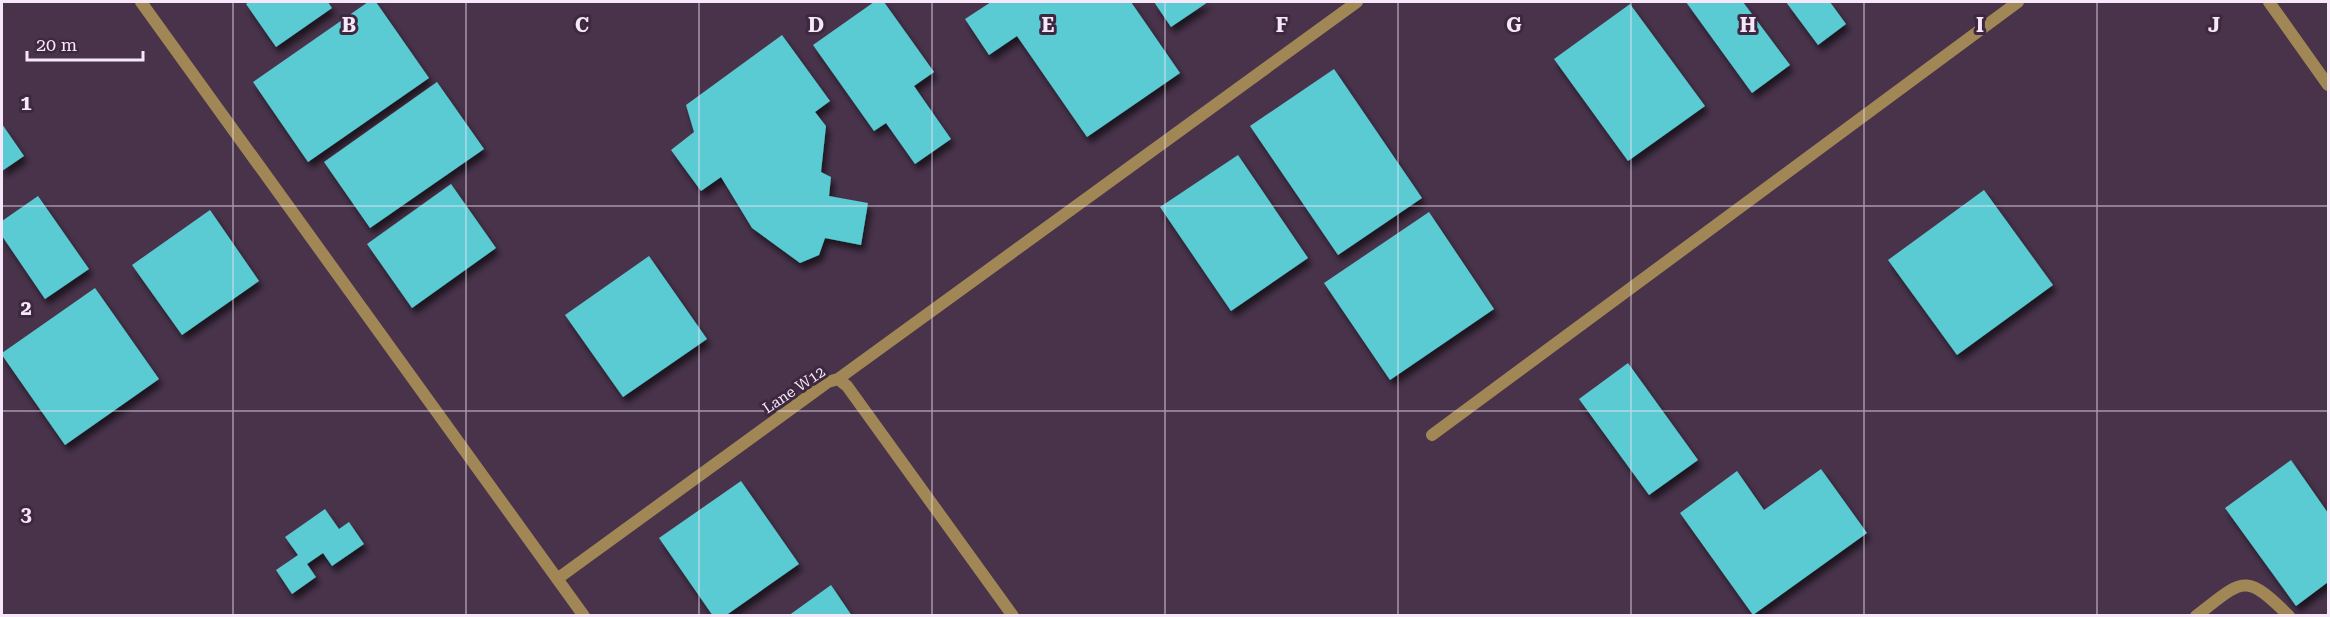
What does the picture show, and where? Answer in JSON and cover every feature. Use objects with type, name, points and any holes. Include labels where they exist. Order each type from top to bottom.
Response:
[{"type":"street","points":[[141,2],[584,615]]},
{"type":"street","points":[[838,379],[1357,2]]},
{"type":"street","points":[[1432,435],[2018,2]]},
{"type":"street","points":[[2269,2],[2328,86]]},
{"type":"street","name":"Lane W12","points":[[557,579],[828,382],[838,379],[847,386],[1013,615]]},
{"type":"street","points":[[2196,615],[2229,590],[2240,585],[2253,585],[2267,593],[2289,615]]},
{"type":"building","points":[[249,2],[328,2],[332,8],[276,47],[246,4]]},
{"type":"building","points":[[368,2],[376,2],[429,78],[308,162],[253,82]]},
{"type":"building","points":[[874,2],[884,2],[934,72],[914,86],[951,139],[915,164],[886,123],[874,131],[813,45]]},
{"type":"building","points":[[991,2],[1131,2],[1180,73],[1087,137],[1017,36],[989,55],[965,19]]},
{"type":"building","points":[[1154,2],[1208,2],[1171,27]]},
{"type":"building","points":[[1686,2],[1743,2],[1790,65],[1752,93]]},
{"type":"building","points":[[1786,2],[1830,2],[1846,24],[1818,45]]},
{"type":"building","points":[[1630,4],[1705,106],[1628,161],[1554,59]]},
{"type":"building","points":[[782,35],[830,101],[815,112],[826,126],[821,172],[831,177],[829,196],[868,203],[861,245],[825,238],[819,255],[800,263],[752,228],[721,177],[701,191],[671,150],[694,132],[686,105]]},
{"type":"building","points":[[1334,69],[1422,198],[1338,255],[1250,126]]},
{"type":"building","points":[[437,82],[484,149],[370,228],[324,162]]},
{"type":"building","points":[[2,124],[24,156],[2,171]]},
{"type":"building","points":[[1238,155],[1308,258],[1231,311],[1160,207]]},
{"type":"building","points":[[451,184],[496,248],[412,308],[367,244]]},
{"type":"building","points":[[1984,190],[2053,285],[1957,355],[1888,260]]},
{"type":"building","points":[[38,196],[89,269],[45,299],[2,236],[2,221]]},
{"type":"building","points":[[210,210],[259,281],[182,335],[132,265]]},
{"type":"building","points":[[1429,212],[1494,309],[1390,380],[1324,283]]},
{"type":"building","points":[[649,256],[707,339],[623,397],[565,315]]},
{"type":"building","points":[[95,288],[159,379],[65,445],[2,353]]},
{"type":"building","points":[[1628,363],[1698,460],[1649,495],[1579,399]]},
{"type":"building","points":[[2291,460],[2328,513],[2328,582],[2296,606],[2225,508]]},
{"type":"building","points":[[1821,469],[1867,533],[1753,615],[1680,513],[1737,471],[1764,510]]},
{"type":"building","points":[[741,481],[799,564],[725,616],[713,616],[659,538]]},
{"type":"building","points":[[325,509],[339,529],[349,522],[364,544],[332,566],[323,553],[307,564],[316,577],[292,594],[276,570],[298,555],[285,537]]},
{"type":"building","points":[[831,585],[852,616],[788,616]]}]
